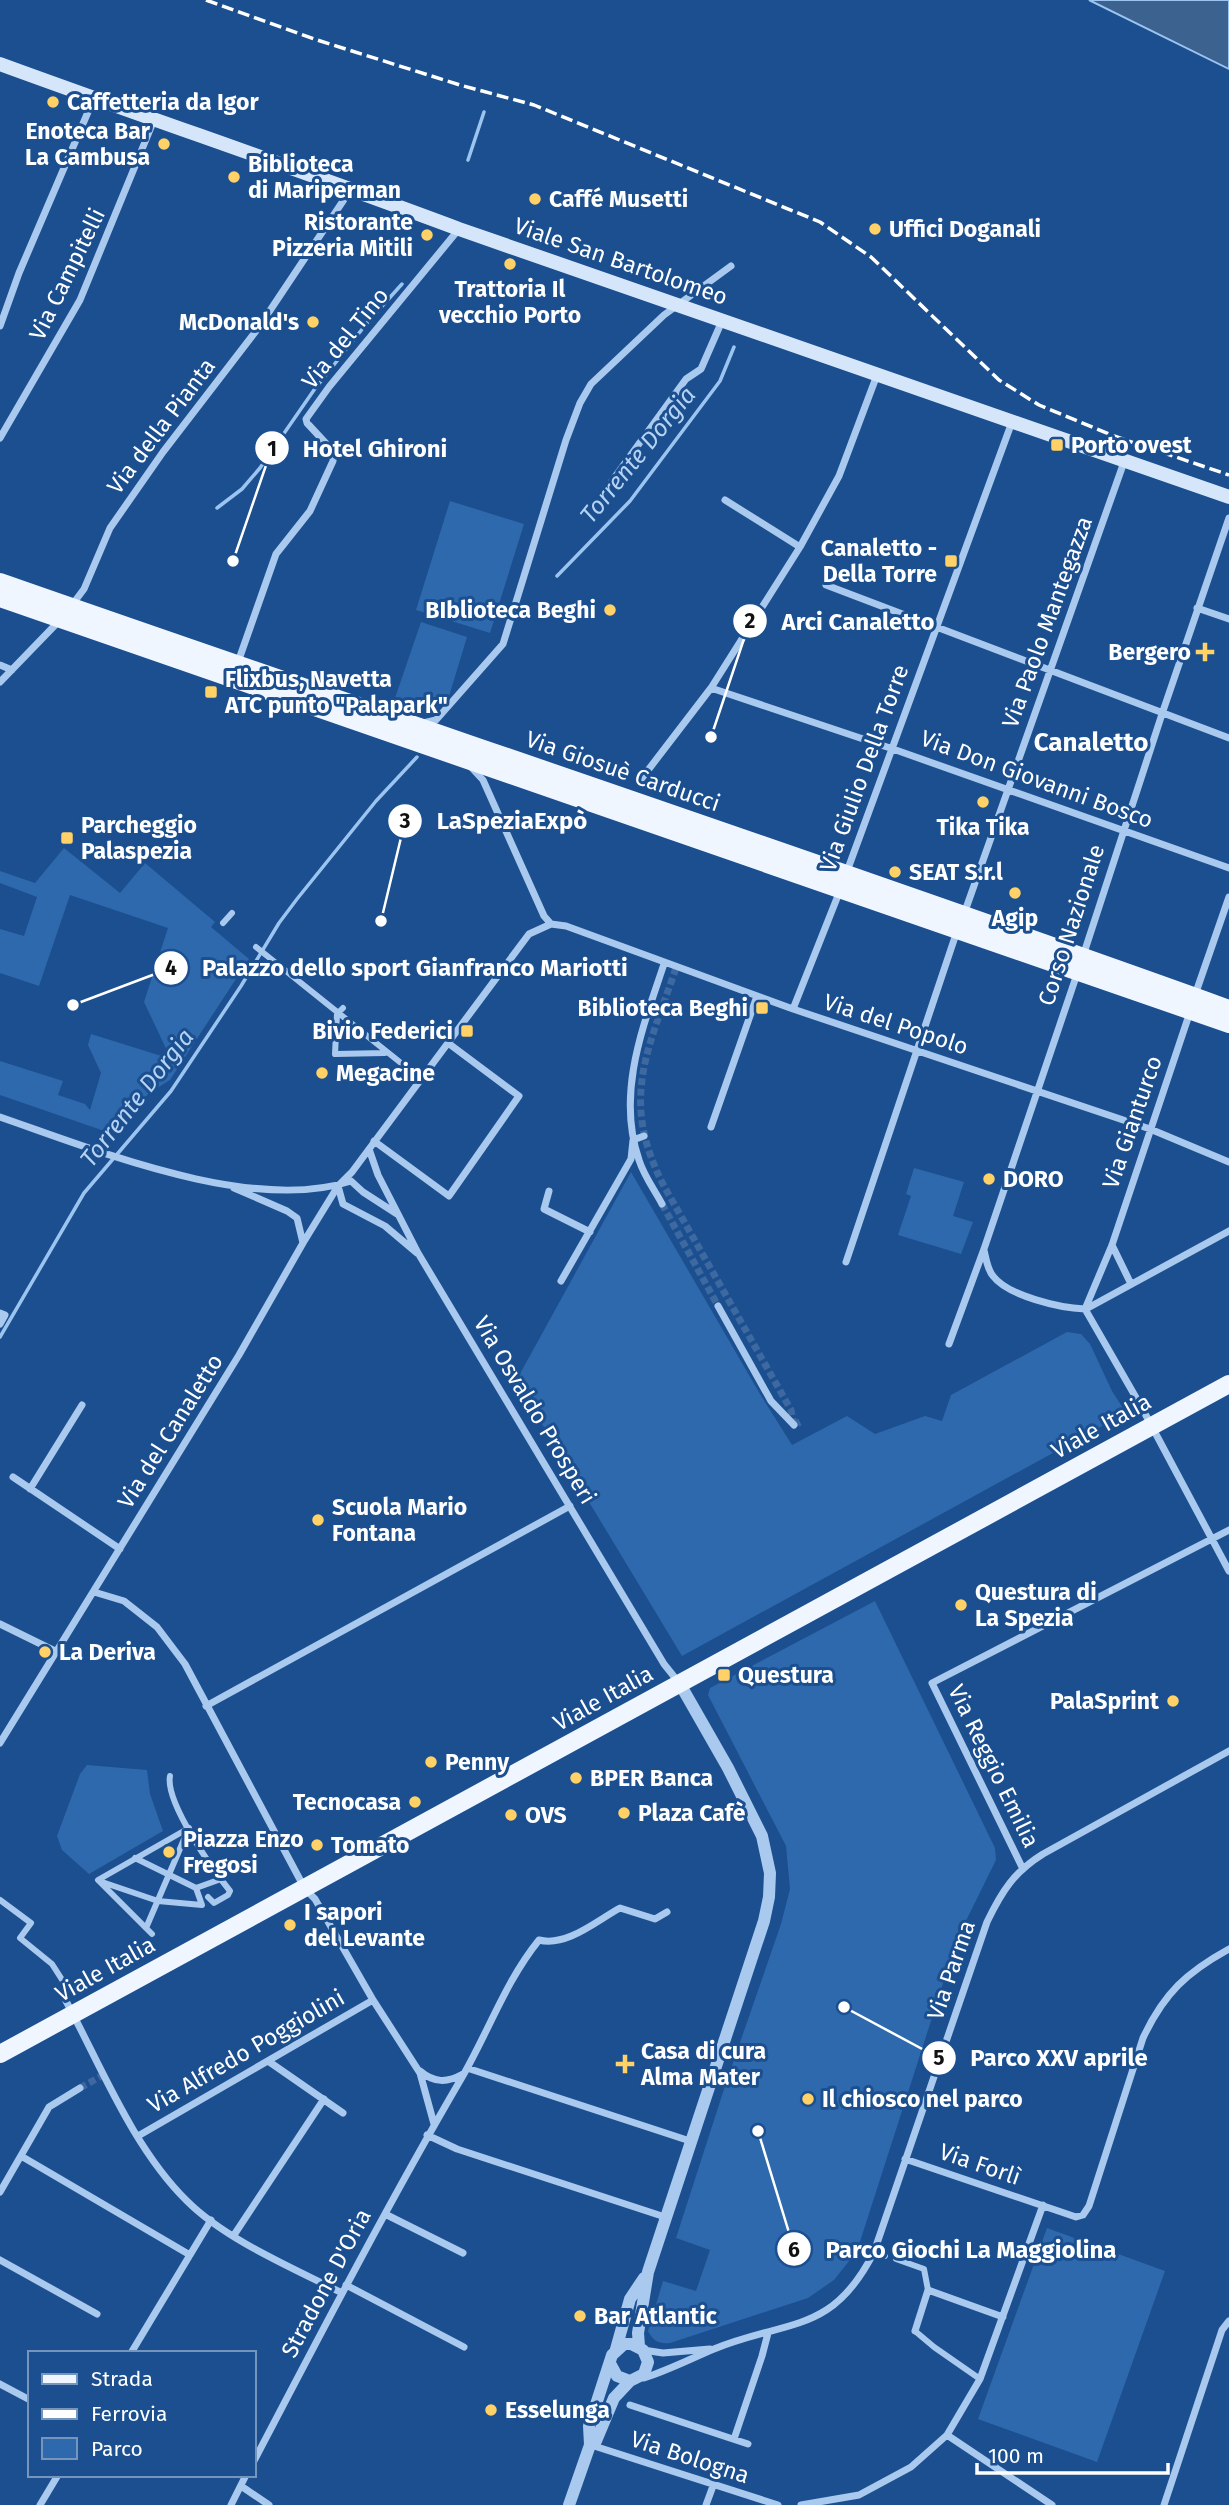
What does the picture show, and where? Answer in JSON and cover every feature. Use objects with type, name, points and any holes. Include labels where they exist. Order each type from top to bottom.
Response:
[{"type":"main road","name":"Viale San Bartolomeo","points":[[0,64],[265,160],[352,188],[459,229],[1229,498]]},
{"type":"main road","name":"Via Giosuè Carducci","points":[[0,582],[66,613],[460,757],[843,882],[1193,1004],[1229,1024]]},
{"type":"main road","name":"Via Giosuè Carducci","points":[[0,598],[66,613],[237,665],[669,811],[843,882]]},
{"type":"main road","name":"Via Giosuè Carducci","points":[[1193,1004],[1229,1009]]},
{"type":"main road","name":"Viale Italia","points":[[0,2054],[70,2008],[305,1889],[1229,1384]]},
{"type":"street","points":[[0,326],[19,273],[94,98]]},
{"type":"street","name":"Via Campitelli","points":[[0,438],[80,300],[154,120]]},
{"type":"street","name":"Via della Pianta","points":[[0,682],[66,613],[84,589],[110,528],[163,452],[259,327],[352,188]]},
{"type":"street","name":"Via del Tino","points":[[237,665],[276,554],[310,511],[333,461],[333,451],[306,419],[329,387],[459,229]]},
{"type":"street","points":[[411,725],[436,720],[503,644],[566,440],[591,384],[664,315],[731,266]]},
{"type":"street","points":[[604,492],[686,379],[701,369],[722,320]]},
{"type":"street","points":[[642,778],[711,688],[800,547],[839,477],[877,374]]},
{"type":"street","name":"Via Giulio Della Torre","points":[[793,1009],[893,749],[1012,421]]},
{"type":"street","name":"Via Paolo Mantegazza","points":[[846,1262],[960,923],[1124,462]]},
{"type":"street","points":[[725,500],[800,547]]},
{"type":"street","name":"Corso Nazionale","points":[[949,1344],[1038,1091],[1229,518]]},
{"type":"street","points":[[826,585],[1229,738]]},
{"type":"street","points":[[1197,608],[1229,620]]},
{"type":"street","points":[[0,665],[12,670]]},
{"type":"street","name":"Via Don Giovanni Bosco","points":[[711,688],[893,749],[1229,868]]},
{"type":"street","points":[[460,757],[483,780],[544,916],[551,924]]},
{"type":"street","name":"Via Gianturco","points":[[1085,1309],[1112,1245],[1229,897]]},
{"type":"street","points":[[223,923],[232,913]]},
{"type":"street","name":"Via del Popolo","points":[[551,924],[566,926],[793,1009],[1150,1129],[1229,1162]]},
{"type":"street","name":"Via del Canaletto","points":[[0,1743],[239,1355],[338,1186],[369,1149],[529,934],[551,924]]},
{"type":"street","points":[[256,947],[385,1053],[421,1079]]},
{"type":"street","points":[[561,1281],[631,1159],[631,1078],[636,1053],[664,964]]},
{"type":"street","points":[[711,1127],[757,996]]},
{"type":"street","points":[[343,1008],[337,1014],[335,1054],[385,1053]]},
{"type":"street","points":[[374,1141],[449,1196],[519,1096],[448,1043]]},
{"type":"street","points":[[0,1118],[200,1181],[306,1191],[351,1181],[401,1217]]},
{"type":"street","points":[[633,1140],[644,1136]]},
{"type":"street","points":[[633,1140],[642,1169],[662,1204]]},
{"type":"street","name":"Via Osvaldo Prosperi","points":[[369,1149],[378,1175],[418,1253],[664,1664],[680,1684]]},
{"type":"street","points":[[227,1185],[297,1218],[303,1242]]},
{"type":"street","points":[[338,1186],[343,1204],[385,1226],[418,1253]]},
{"type":"street","points":[[549,1191],[544,1209],[590,1232]]},
{"type":"street","points":[[984,1249],[990,1273],[1003,1287],[1058,1306],[1085,1309],[1229,1231]]},
{"type":"street","points":[[1112,1245],[1132,1284]]},
{"type":"street","points":[[718,1306],[771,1401],[794,1425]]},
{"type":"street","points":[[1085,1309],[1152,1426],[1229,1572]]},
{"type":"street","points":[[0,1313],[5,1315],[0,1324]]},
{"type":"street","points":[[30,1489],[82,1405]]},
{"type":"street","points":[[13,1477],[120,1549]]},
{"type":"street","points":[[206,1706],[570,1506]]},
{"type":"street","points":[[1211,1539],[1229,1530]]},
{"type":"street","name":"Via Reggio Emilia","points":[[1022,1867],[932,1683],[1211,1539]]},
{"type":"street","points":[[94,1592],[124,1601],[157,1627],[185,1664],[305,1889],[315,1899],[373,2000],[418,2070],[434,2124]]},
{"type":"street","points":[[0,1624],[57,1652]]},
{"type":"street","points":[[590,2445],[596,2441],[614,2398],[647,2369],[648,2362],[638,2333],[648,2272],[764,1921],[769,1897],[770,1872],[762,1836],[680,1684]]},
{"type":"street","name":"Via Parma","points":[[633,2380],[684,2364],[715,2349],[810,2320],[831,2308],[850,2292],[874,2252],[987,1922],[999,1898],[1022,1867],[1229,1751]]},
{"type":"street","points":[[98,1880],[158,1901],[202,1903],[211,1898],[228,1895],[230,1891],[177,1808],[169,1782],[170,1776]]},
{"type":"street","points":[[98,1880],[189,1828]]},
{"type":"street","points":[[98,1880],[149,1931],[158,1901],[189,1828]]},
{"type":"street","points":[[135,1858],[195,1888],[202,1903]]},
{"type":"street","points":[[195,1888],[221,1879]]},
{"type":"street","points":[[0,1900],[31,1923],[20,1938],[52,1964],[68,1989],[65,1993],[70,2008],[138,2136],[186,2200],[234,2235],[464,2347]]},
{"type":"street","name":"Stradone D'Oria","points":[[256,2457],[427,2135],[465,2071],[507,1988],[538,1940],[549,1943],[571,1937],[620,1908],[655,1919],[667,1912]]},
{"type":"street","points":[[802,2505],[859,2495],[911,2467],[947,2435],[980,2379],[1043,2206],[1076,2217],[1083,2215],[1089,2206],[1143,2038],[1153,2016],[1179,1982],[1198,1966],[1229,1949]]},
{"type":"street","name":"Via Alfredo Poggiolini","points":[[138,2136],[373,2000]]},
{"type":"street","points":[[268,2061],[343,2113]]},
{"type":"street","points":[[418,2070],[430,2079],[442,2081],[465,2071],[690,2141]]},
{"type":"street","points":[[0,2192],[49,2107],[79,2088]]},
{"type":"street","points":[[234,2235],[324,2099]]},
{"type":"street","points":[[427,2135],[457,2149],[665,2217]]},
{"type":"street","points":[[21,2156],[190,2255]]},
{"type":"street","name":"Via Forlì","points":[[905,2159],[1043,2206]]},
{"type":"street","points":[[385,2214],[463,2253]]},
{"type":"street","points":[[132,2351],[211,2220]]},
{"type":"street","points":[[874,2252],[885,2256]]},
{"type":"street","points":[[896,2259],[923,2269],[928,2290],[915,2331],[980,2379]]},
{"type":"street","points":[[0,2260],[97,2314]]},
{"type":"street","points":[[569,2505],[590,2445],[589,2426],[611,2365],[611,2358],[631,2300],[648,2272]]},
{"type":"street","points":[[928,2290],[1003,2318]]},
{"type":"street","points":[[1164,2505],[1222,2330],[1229,2321]]},
{"type":"street","points":[[734,2439],[768,2333]]},
{"type":"street","points":[[616,2349],[624,2344],[641,2348]]},
{"type":"street","name":"Via Parma","points":[[641,2348],[663,2353],[715,2349]]},
{"type":"street","points":[[611,2365],[617,2376],[633,2380]]},
{"type":"street","points":[[0,2384],[28,2399]]},
{"type":"street","points":[[630,2405],[748,2444]]},
{"type":"street","points":[[947,2435],[1052,2505]]},
{"type":"street","name":"Via Bologna","points":[[590,2445],[778,2505]]},
{"type":"street","points":[[40,2505],[57,2477]]},
{"type":"street","points":[[231,2505],[245,2477]]},
{"type":"street","points":[[241,2486],[269,2505]]},
{"type":"street","points":[[706,2505],[713,2486]]},
{"type":"green space","points":[[450,501],[524,524],[490,633],[416,610]]},
{"type":"green space","points":[[421,622],[467,637],[447,703],[440,701],[438,709],[427,705],[423,711],[394,701]]},
{"type":"green space","points":[[64,848],[120,893],[145,863],[215,922],[211,927],[249,959],[170,1080],[149,1093],[113,1134],[0,1095],[0,1061],[63,1081],[58,1095],[85,1104],[90,1110],[101,1073],[88,1045],[91,1034],[171,1059],[144,1002],[168,928],[70,895],[39,986],[0,973],[0,929],[24,936],[37,897],[0,883],[0,871],[35,883]]},
{"type":"green space","points":[[914,1168],[964,1182],[953,1216],[973,1222],[961,1254],[898,1235],[911,1196],[906,1194]]},
{"type":"green space","points":[[631,1172],[792,1445],[847,1416],[875,1434],[925,1416],[942,1421],[951,1395],[1067,1332],[1081,1334],[1090,1344],[1112,1391],[1126,1413],[682,1656],[516,1381]]},
{"type":"green space","points":[[875,1601],[995,1848],[996,1860],[958,1937],[857,2251],[834,2280],[808,2298],[670,2343],[660,2342],[648,2331],[663,2281],[696,2291],[710,2250],[676,2238],[781,1924],[790,1889],[786,1846],[708,1695],[710,1688]]},
{"type":"green space","points":[[87,1765],[147,1770],[150,1794],[163,1831],[89,1874],[62,1850],[57,1836],[80,1774]]},
{"type":"green space","points":[[1047,2228],[1165,2271],[1097,2462],[978,2419]]},
{"type":"shaded area","points":[[1089,0],[1229,0],[1229,69]]},
{"type":"waterway","points":[[468,160],[484,112]]},
{"type":"waterway","points":[[217,508],[242,489],[260,468],[314,390],[402,284]]},
{"type":"waterway","name":"Torrente Dorgia","points":[[557,576],[630,501],[720,381],[734,347]]},
{"type":"waterway","name":"Torrente Dorgia","points":[[0,1337],[84,1193],[171,1091],[297,899],[376,801],[417,757]]},
{"type":"tunnel","points":[[676,968],[642,1077],[643,1129],[651,1157],[665,1188],[791,1410],[794,1425],[800,1422]]},
{"type":"tunnel","points":[[662,1204],[718,1306]]},
{"type":"tunnel","points":[[80,2088],[105,2074]]},
{"type":"railway","points":[[206,0],[314,39],[460,85],[534,105],[820,222],[871,257],[999,380],[1039,405],[1114,436],[1229,475]]},
{"type":"place","name":"Caffetteria da Igor","points":[[53,102]]},
{"type":"place","name":"Enoteca Bar La Cambusa","points":[[164,144]]},
{"type":"place","name":"Biblioteca di Mariperman","points":[[234,177]]},
{"type":"place","name":"Caffé Musetti","points":[[535,199]]},
{"type":"place","name":"Uffici Doganali","points":[[875,229]]},
{"type":"place","name":"Ristorante Pizzeria Mitili","points":[[427,235]]},
{"type":"place","name":"Trattoria Il vecchio Porto","points":[[510,264]]},
{"type":"place","name":"McDonald's","points":[[313,322]]},
{"type":"place","name":"Porto ovest","points":[[1057,445]]},
{"type":"place","name":"Hotel Ghironi","points":[[233,561]]},
{"type":"place","name":"Canaletto - Della Torre","points":[[951,561]]},
{"type":"place","name":"BIblioteca Beghi","points":[[610,610]]},
{"type":"place","name":"Bergero","points":[[1205,652]]},
{"type":"place","name":"Flixbus, Navetta ATC punto \"Palapark\"","points":[[211,692]]},
{"type":"place","name":"Arci Canaletto","points":[[711,737]]},
{"type":"place","name":"Tika Tika","points":[[983,802]]},
{"type":"place","name":"Parcheggio Palaspezia","points":[[67,838]]},
{"type":"place","name":"SEAT S.r.l","points":[[895,872]]},
{"type":"place","name":"Agip","points":[[1015,893]]},
{"type":"place","name":"LaSpeziaExpò","points":[[381,921]]},
{"type":"place","name":"Palazzo dello sport Gianfranco Mariotti","points":[[73,1005]]},
{"type":"place","name":"Biblioteca Beghi","points":[[762,1008]]},
{"type":"place","name":"Bivio Federici","points":[[467,1031]]},
{"type":"place","name":"Megacine","points":[[322,1073]]},
{"type":"place","name":"DORO","points":[[989,1179]]},
{"type":"place","name":"Scuola Mario Fontana","points":[[318,1520]]},
{"type":"place","name":"Questura di La Spezia","points":[[961,1605]]},
{"type":"place","name":"La Deriva","points":[[45,1652]]},
{"type":"place","name":"Questura","points":[[724,1675]]},
{"type":"place","name":"PalaSprint","points":[[1173,1701]]},
{"type":"place","name":"Penny","points":[[431,1762]]},
{"type":"place","name":"BPER Banca","points":[[576,1778]]},
{"type":"place","name":"Tecnocasa","points":[[415,1802]]},
{"type":"place","name":"Plaza Cafè","points":[[624,1813]]},
{"type":"place","name":"OVS","points":[[511,1815]]},
{"type":"place","name":"Tomato","points":[[317,1845]]},
{"type":"place","name":"Piazza Enzo Fregosi","points":[[169,1852]]},
{"type":"place","name":"I sapori del Levante","points":[[290,1925]]},
{"type":"place","name":"Parco XXV aprile","points":[[844,2007]]},
{"type":"place","name":"Casa di cura Alma Mater","points":[[625,2064]]},
{"type":"place","name":"Il chiosco nel parco","points":[[808,2099]]},
{"type":"place","name":"Parco Giochi La Maggiolina","points":[[758,2131]]},
{"type":"place","name":"Bar Atlantic","points":[[580,2316]]},
{"type":"place","name":"Esselunga","points":[[491,2410]]},
{"type":"district","name":"Canaletto","points":[[1091,742]]}]
